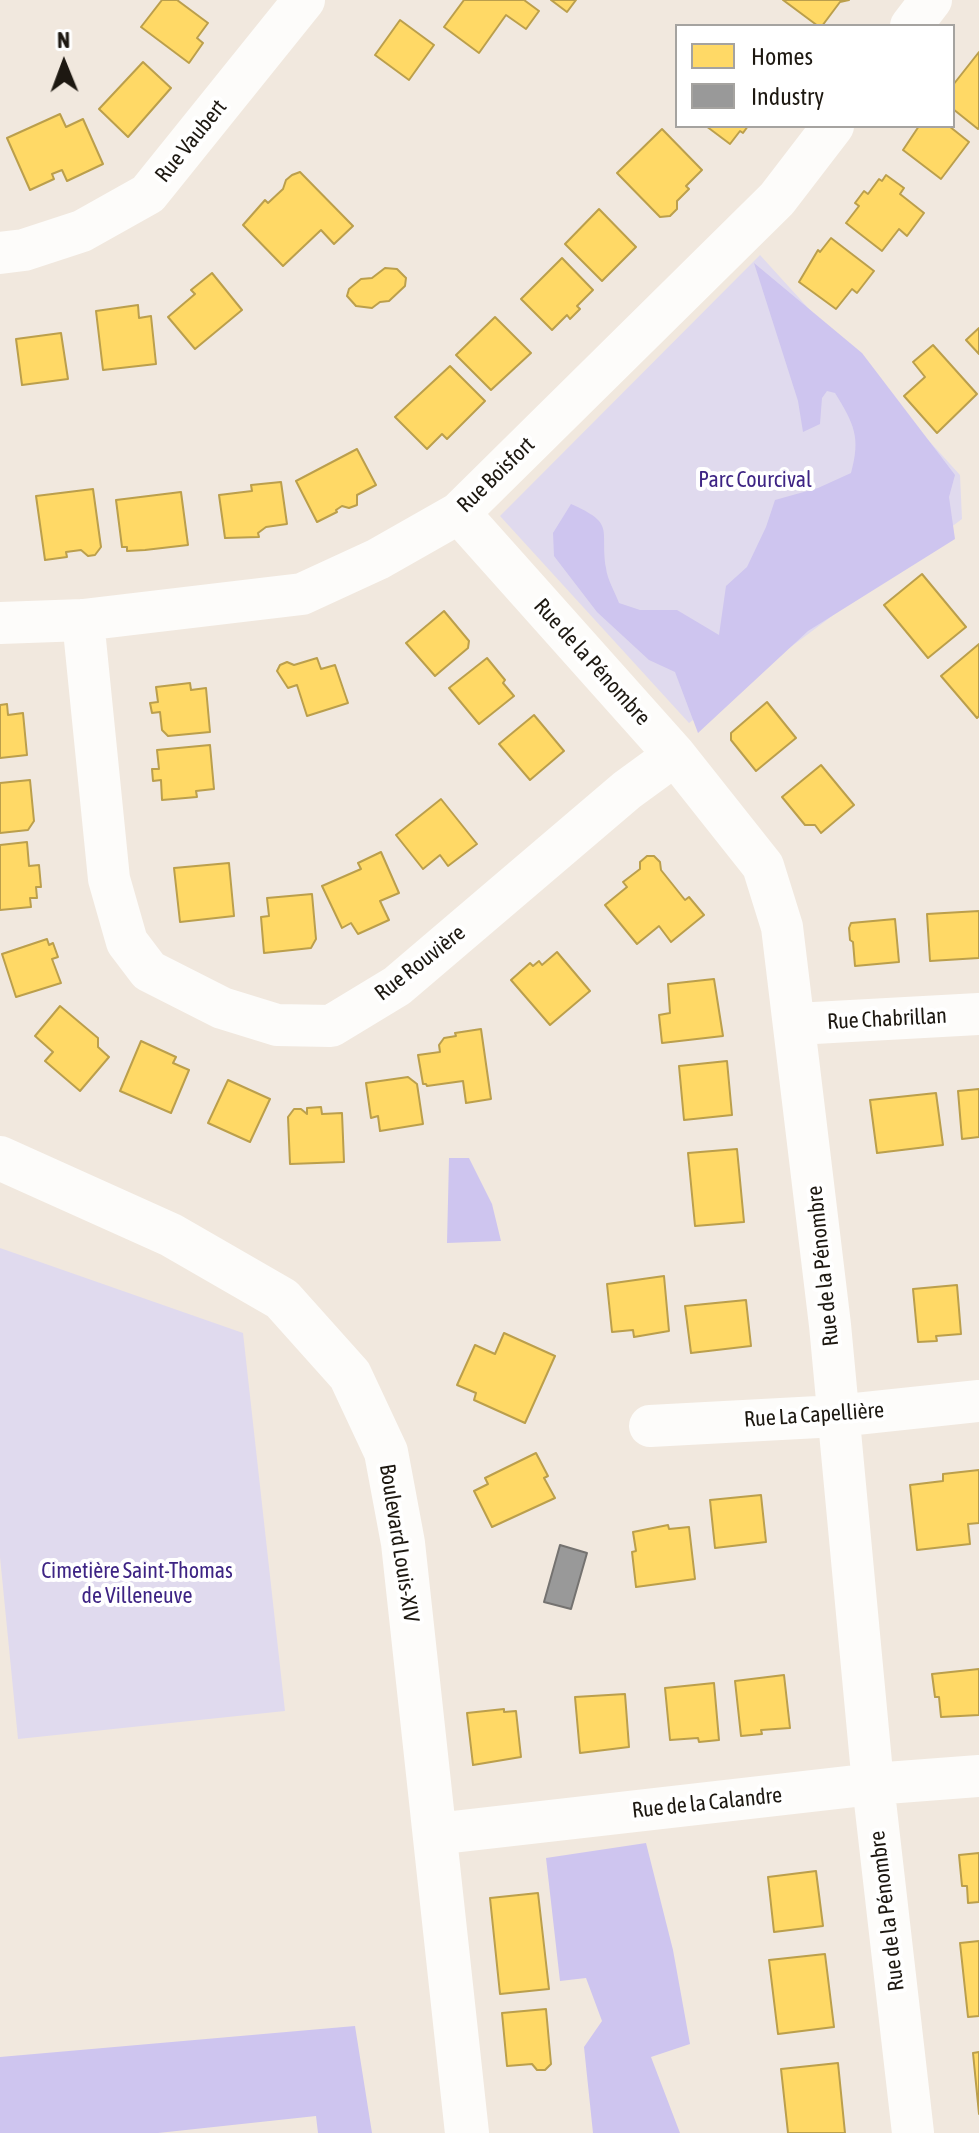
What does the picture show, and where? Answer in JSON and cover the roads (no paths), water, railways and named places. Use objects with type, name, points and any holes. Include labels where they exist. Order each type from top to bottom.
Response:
[{"type":"main road","name":"Boulevard Louis-XIV","points":[[0,1158],[171,1235],[282,1299],[350,1375],[386,1452],[403,1543],[467,2133]]},
{"type":"street","name":"Rue Vaubert","points":[[0,253],[24,250],[82,231],[148,194],[304,0]]},
{"type":"street","points":[[913,24],[931,0]]},
{"type":"street","name":"Rue Boisfort","points":[[0,623],[83,620],[302,594],[378,559],[459,513],[777,199],[831,128]]},
{"type":"street","name":"Rue de la Pénombre","points":[[459,513],[675,755],[763,866],[782,927],[830,1325],[873,1784],[913,2133]]},
{"type":"street","name":"Rue Rouvière","points":[[83,620],[109,879],[127,942],[149,971],[222,1008],[277,1025],[331,1026],[397,986],[627,790],[675,755]]},
{"type":"street","name":"Rue Chabrillan","points":[[796,1024],[979,1014]]},
{"type":"street","name":"Rue La Capellière","points":[[650,1426],[837,1416],[979,1401]]},
{"type":"street","name":"Rue de la Calandre","points":[[435,1834],[873,1784],[979,1776]]},
{"type":"park label","name":"Parc Courcival","points":[[755,480]]},
{"type":"park label","name":"Cimetière Saint-Thomas de Villeneuve","points":[[137,1584]]}]
